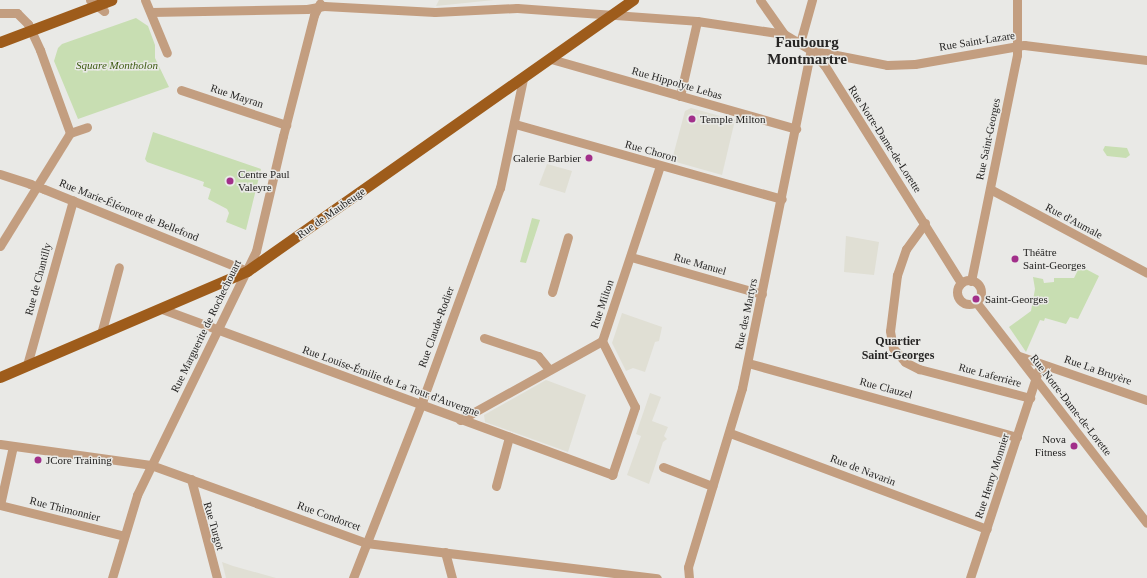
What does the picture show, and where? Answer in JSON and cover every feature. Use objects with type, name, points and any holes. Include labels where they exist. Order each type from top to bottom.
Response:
[{"type":"main road","points":[[0,42],[111,0]]},
{"type":"main road","name":"Rue de Maubeuge","points":[[0,377],[162,309],[247,271],[633,0]]},
{"type":"street","points":[[145,0],[165,49]]},
{"type":"street","points":[[760,0],[784,34]]},
{"type":"street","points":[[800,43],[812,0]]},
{"type":"street","name":"Rue Saint-Georges","points":[[971,281],[1017,46],[1017,0]]},
{"type":"street","points":[[150,12],[319,3],[434,12],[517,8],[697,22],[784,34],[811,50]]},
{"type":"street","name":"Rue Marguerite de Rochechouart","points":[[112,578],[137,495],[150,465],[218,331],[256,251],[286,125],[319,3]]},
{"type":"street","points":[[0,13],[17,13],[24,17],[40,50],[70,133]]},
{"type":"street","points":[[680,96],[697,22]]},
{"type":"street","name":"Rue Saint-Lazare","points":[[811,50],[874,63],[914,64],[1017,46],[1066,49],[1147,60]]},
{"type":"street","name":"Rue des Martyrs","points":[[689,578],[688,567],[712,486],[730,433],[748,364],[811,50]]},
{"type":"street","name":"Rue Notre-Dame-de-Lorette","points":[[811,50],[824,66],[925,223],[961,283]]},
{"type":"street","name":"Rue Hippolyte Lebas","points":[[551,59],[796,129]]},
{"type":"street","name":"Rue Claude-Rodier","points":[[353,578],[420,405],[500,188],[515,124],[523,78]]},
{"type":"street","name":"Rue Mayran","points":[[181,90],[286,125]]},
{"type":"street","name":"Rue Choron","points":[[515,124],[660,166],[782,199]]},
{"type":"street","points":[[0,246],[70,133],[87,127]]},
{"type":"street","name":"Rue Milton","points":[[460,420],[549,369],[602,341],[660,166]]},
{"type":"street","name":"Rue Marie-Éléonore de Bellefond","points":[[0,174],[73,200],[247,271]]},
{"type":"street","name":"Rue d'Aumale","points":[[990,189],[1147,273]]},
{"type":"street","name":"Rue de Chantilly","points":[[27,365],[73,200]]},
{"type":"street","name":"Rue Laferrière","points":[[925,223],[906,250],[897,275],[890,331],[893,348],[905,362],[919,369],[1030,398]]},
{"type":"street","points":[[552,292],[568,236]]},
{"type":"street","name":"Rue Manuel","points":[[631,256],[762,294]]},
{"type":"street","points":[[101,334],[119,267]]},
{"type":"street","points":[[971,281],[980,288],[980,294],[976,302],[969,304],[960,301],[957,294],[961,283],[971,281]]},
{"type":"street","name":"Rue Notre-Dame-de-Lorette","points":[[976,302],[1147,523]]},
{"type":"street","name":"Rue Louise-Émilie de La Tour d'Auvergne","points":[[162,309],[218,331],[612,475],[635,407],[602,341]]},
{"type":"street","points":[[484,338],[538,356],[549,369]]},
{"type":"street","name":"Rue La Bruyère","points":[[1018,356],[1147,400]]},
{"type":"street","name":"Rue Clauzel","points":[[748,364],[1017,437]]},
{"type":"street","name":"Rue Henry Monnier","points":[[970,578],[1036,381],[1038,371],[1047,366]]},
{"type":"street","name":"Rue de Navarin","points":[[730,433],[987,529]]},
{"type":"street","points":[[496,486],[509,437]]},
{"type":"street","name":"Rue Condorcet","points":[[0,444],[150,465],[366,543],[657,578]]},
{"type":"street","points":[[0,505],[13,446]]},
{"type":"street","points":[[663,467],[712,486]]},
{"type":"street","name":"Rue Turgot","points":[[191,480],[217,578]]},
{"type":"street","name":"Rue Thimonnier","points":[[0,505],[124,536]]},
{"type":"street","points":[[445,552],[452,578]]},
{"type":"shaded area","points":[[439,0],[494,0],[436,6]]},
{"type":"shaded area","points":[[691,108],[735,120],[722,175],[676,162],[673,156],[685,111]]},
{"type":"shaded area","points":[[547,164],[572,171],[565,193],[539,185]]},
{"type":"shaded area","points":[[846,236],[879,242],[874,275],[844,272]]},
{"type":"shaded area","points":[[622,313],[662,327],[659,341],[655,342],[645,372],[633,368],[626,371],[612,343]]},
{"type":"shaded area","points":[[546,380],[586,395],[568,452],[485,422],[484,415]]},
{"type":"shaded area","points":[[650,393],[661,397],[652,421],[668,427],[664,436],[667,439],[663,442],[649,484],[627,475],[641,436],[636,434]]},
{"type":"shaded area","points":[[222,562],[233,566],[276,578],[226,578]]},
{"type":"green space","name":"Square Montholon","points":[[136,18],[148,26],[155,45],[155,58],[169,87],[78,119],[54,61],[58,48],[62,44]]},
{"type":"green space","name":"Centre Paul Valeyre","points":[[153,132],[261,169],[246,230],[226,222],[229,213],[227,209],[208,199],[211,189],[203,186],[204,182],[147,162],[145,159]]},
{"type":"green space","points":[[1105,146],[1127,148],[1130,155],[1126,158],[1107,156],[1103,150]]},
{"type":"green space","points":[[532,218],[540,220],[526,263],[520,262]]},
{"type":"green space","points":[[1080,266],[1099,276],[1078,319],[1070,317],[1066,324],[1045,318],[1044,321],[1040,320],[1026,352],[1009,327],[1031,311],[1035,289],[1033,277],[1043,279],[1044,283],[1054,282],[1054,278],[1074,278]]},
{"type":"place","name":"Temple Milton","points":[[692,119]]},
{"type":"place","name":"Galerie Barbier","points":[[589,158]]},
{"type":"place","name":"Centre Paul Valeyre","points":[[230,181]]},
{"type":"place","name":"Théâtre Saint-Georges","points":[[1015,259]]},
{"type":"place","name":"Saint-Georges","points":[[976,299]]},
{"type":"place","name":"Nova Fitness","points":[[1074,446]]},
{"type":"place","name":"JCore Training","points":[[38,460]]},
{"type":"district","name":"Faubourg Montmartre","points":[[807,50]]},
{"type":"district","name":"Quartier Saint-Georges","points":[[898,349]]}]
